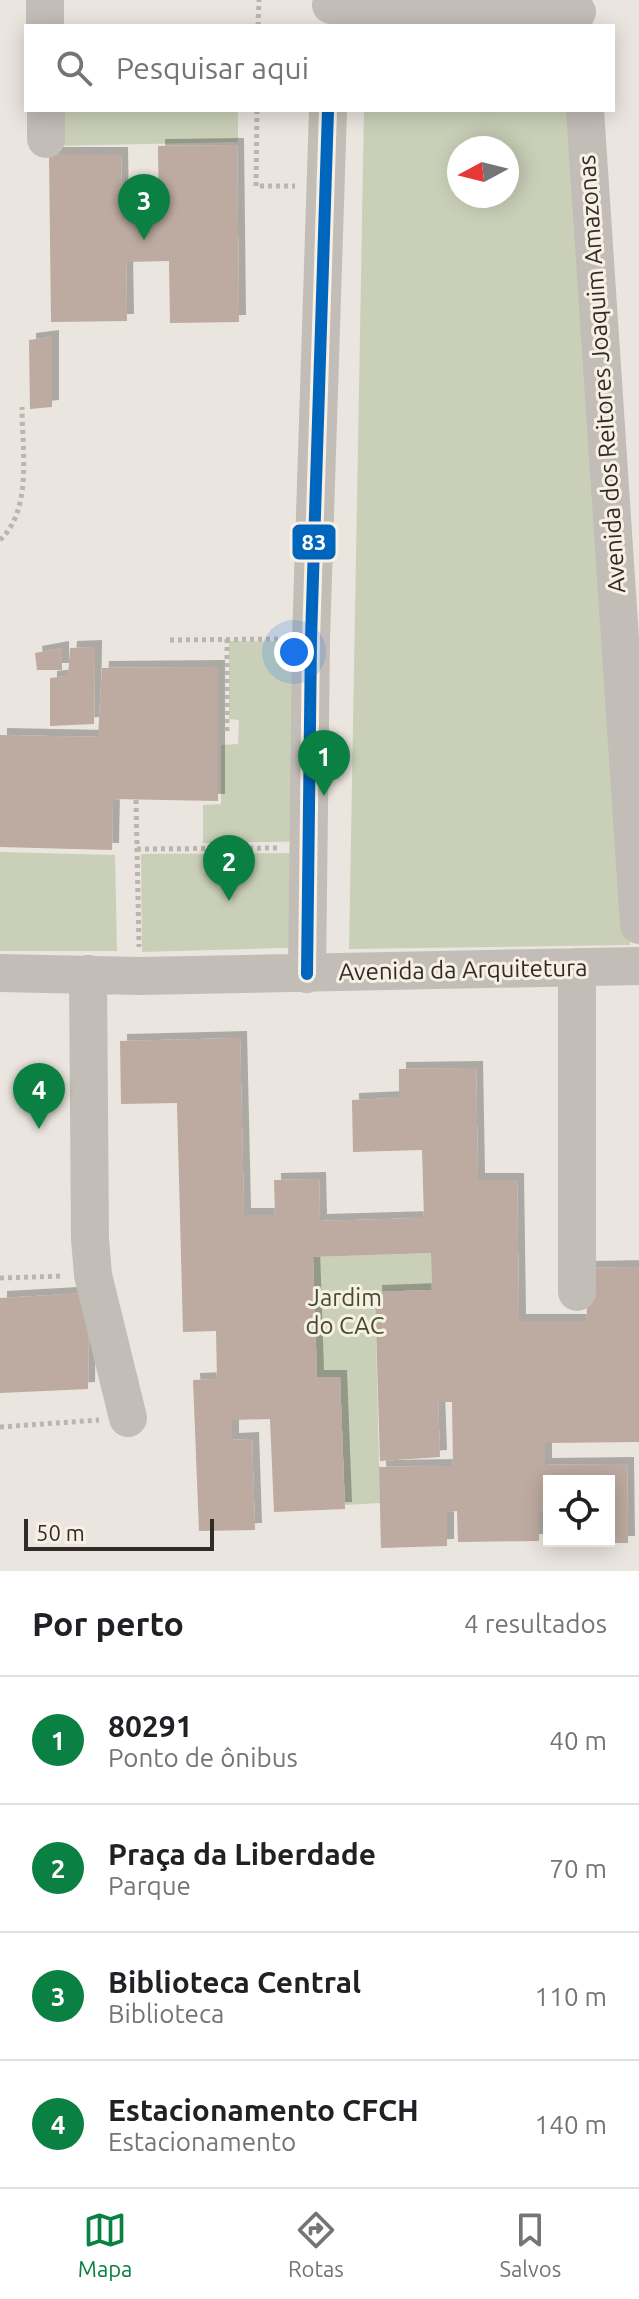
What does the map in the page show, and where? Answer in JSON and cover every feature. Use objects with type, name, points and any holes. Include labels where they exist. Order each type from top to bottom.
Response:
[{"type":"street","points":[[45,0],[45,24]]},
{"type":"street","points":[[331,10],[578,13]]},
{"type":"street","points":[[307,974],[311,639],[328,112]]},
{"type":"street","name":"Avenida dos Reitores Joaquim Amazonas","points":[[585,112],[639,925]]},
{"type":"street","name":"Avenida da Arquitetura","points":[[0,973],[140,976],[639,966]]},
{"type":"street","points":[[577,967],[577,1292]]},
{"type":"street","points":[[88,974],[89,1196],[93,1275],[128,1418]]},
{"type":"path","points":[[258,24],[259,0]]},
{"type":"path","points":[[257,112],[256,186],[326,186]]},
{"type":"path","points":[[0,540],[10,530],[22,496],[22,407]]},
{"type":"path","points":[[227,639],[227,734]]},
{"type":"path","points":[[170,640],[311,639]]},
{"type":"path","points":[[136,800],[140,976]]},
{"type":"path","points":[[137,849],[307,847]]},
{"type":"path","points":[[0,1278],[93,1275]]},
{"type":"path","points":[[0,1427],[128,1418]]},
{"type":"green space","points":[[52,112],[238,112],[238,142],[53,146]]},
{"type":"green space","points":[[364,112],[591,112],[630,945],[349,949]]},
{"type":"green space","points":[[229,641],[326,642],[321,841],[203,843],[203,805],[221,804],[221,745],[238,744],[239,720],[229,719]]},
{"type":"green space","points":[[0,852],[115,855],[117,951],[0,951]]},
{"type":"green space","points":[[317,853],[315,947],[142,952],[141,854]]},
{"type":"green space","name":"Jardim do CAC","points":[[431,1253],[432,1290],[375,1292],[380,1503],[345,1505],[340,1377],[317,1377],[313,1257]]},
{"type":"building","points":[[237,145],[239,322],[170,323],[169,261],[126,262],[127,321],[51,322],[49,154],[121,154],[122,219],[159,219],[158,146]]},
{"type":"building","points":[[52,337],[52,407],[30,409],[29,340]]},
{"type":"building","points":[[95,647],[94,724],[50,726],[50,678],[68,676],[70,648]]},
{"type":"building","points":[[62,648],[62,670],[37,670],[35,653]]},
{"type":"building","points":[[218,667],[218,801],[113,799],[112,850],[0,847],[0,735],[98,737],[102,668]]},
{"type":"building","points":[[240,1038],[244,1215],[275,1215],[274,1180],[319,1179],[320,1221],[424,1218],[422,1150],[353,1152],[352,1100],[399,1098],[399,1069],[476,1068],[478,1180],[517,1180],[519,1321],[587,1321],[586,1268],[639,1267],[639,1442],[545,1443],[545,1465],[627,1464],[628,1543],[615,1543],[615,1475],[543,1475],[539,1541],[458,1542],[457,1511],[447,1512],[447,1546],[381,1548],[379,1467],[453,1466],[452,1402],[438,1402],[440,1457],[380,1461],[375,1292],[432,1290],[431,1253],[313,1257],[317,1377],[340,1377],[345,1509],[274,1512],[270,1419],[232,1420],[232,1440],[252,1439],[255,1530],[199,1531],[193,1380],[217,1379],[216,1331],[183,1332],[177,1103],[121,1104],[120,1041]]},
{"type":"building","points":[[89,1293],[88,1389],[0,1393],[0,1298]]},
{"type":"transit line","name":"83","points":[[307,974],[311,639],[328,112]]},
{"type":"place","name":"Biblioteca Central","points":[[144,240]]},
{"type":"place","name":"80291","points":[[324,796]]},
{"type":"place","name":"Praça da Liberdade","points":[[229,901]]},
{"type":"place","name":"Estacionamento CFCH","points":[[39,1129]]}]
